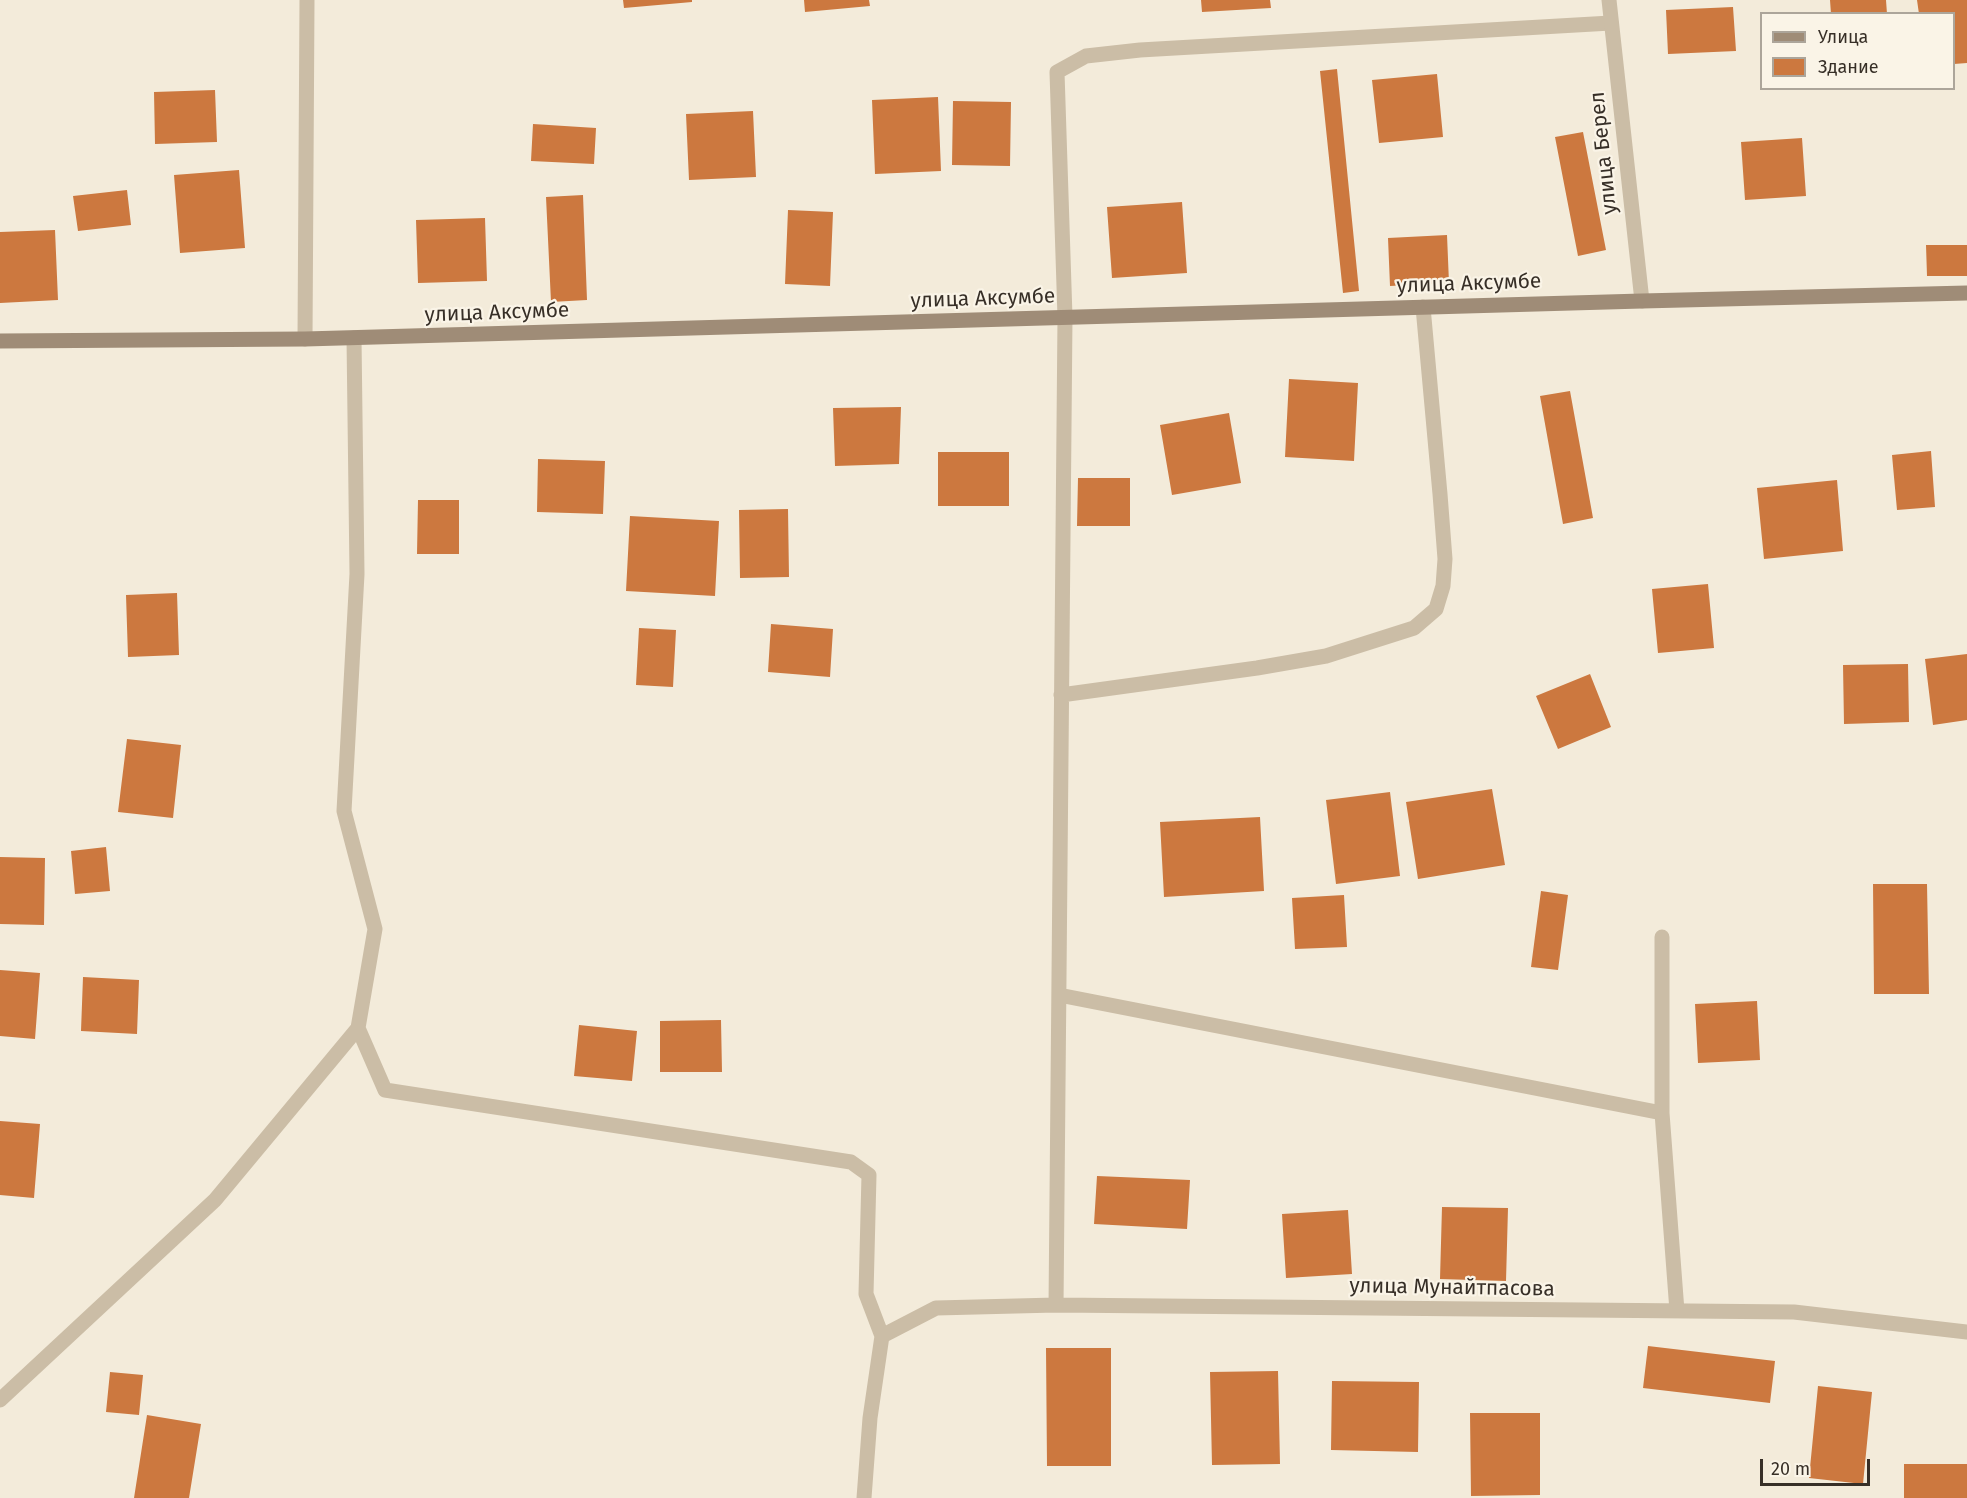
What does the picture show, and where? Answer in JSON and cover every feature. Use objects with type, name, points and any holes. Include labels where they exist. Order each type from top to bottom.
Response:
[{"type":"main road","name":"улица Аксумбе","points":[[0,341],[354,338],[1967,293]]},
{"type":"street","points":[[305,339],[307,0]]},
{"type":"street","name":"улица Берел","points":[[1609,0],[1642,301]]},
{"type":"street","points":[[1056,1305],[1065,317],[1057,72],[1086,56],[1152,49],[1611,23]]},
{"type":"street","points":[[1061,695],[1257,668],[1326,656],[1414,628],[1436,609],[1443,586],[1444,559],[1423,307]]},
{"type":"street","points":[[0,1400],[215,1200],[358,1028],[375,929],[344,811],[357,574],[354,338]]},
{"type":"street","points":[[1662,937],[1662,1113],[1677,1311]]},
{"type":"street","points":[[1059,995],[1662,1113]]},
{"type":"street","points":[[358,1028],[385,1090],[852,1162],[868,1175],[866,1294],[882,1336],[870,1418],[864,1498]]},
{"type":"street","name":"улица Мунайтпасова","points":[[882,1336],[936,1308],[1056,1305],[1794,1312],[1967,1332]]},
{"type":"building","points":[[623,0],[692,0],[692,2],[624,8]]},
{"type":"building","points":[[804,0],[869,0],[870,6],[805,12]]},
{"type":"building","points":[[1201,0],[1270,0],[1271,8],[1202,12]]},
{"type":"building","points":[[1830,0],[1886,0],[1887,12],[1831,12]]},
{"type":"building","points":[[1917,0],[1967,0],[1967,63],[1955,64],[1955,12],[1919,12]]},
{"type":"building","points":[[1733,7],[1736,51],[1668,54],[1666,10]]},
{"type":"building","points":[[1337,69],[1359,291],[1343,293],[1320,71]]},
{"type":"building","points":[[1437,74],[1443,137],[1379,143],[1372,80]]},
{"type":"building","points":[[215,90],[217,142],[155,144],[154,92]]},
{"type":"building","points":[[938,97],[941,171],[875,174],[872,100]]},
{"type":"building","points":[[953,101],[1011,102],[1010,166],[952,165]]},
{"type":"building","points":[[753,111],[756,177],[689,180],[686,114]]},
{"type":"building","points":[[533,124],[596,128],[594,164],[531,161]]},
{"type":"building","points":[[1583,132],[1606,250],[1578,256],[1555,137]]},
{"type":"building","points":[[1802,138],[1806,196],[1745,200],[1741,142]]},
{"type":"building","points":[[239,170],[245,248],[180,253],[174,175]]},
{"type":"building","points":[[127,190],[131,225],[78,231],[73,196]]},
{"type":"building","points":[[583,195],[587,300],[551,302],[546,197]]},
{"type":"building","points":[[1182,202],[1187,273],[1112,278],[1107,207]]},
{"type":"building","points":[[788,210],[833,212],[830,286],[785,284]]},
{"type":"building","points":[[485,218],[487,281],[418,283],[416,220]]},
{"type":"building","points":[[55,230],[58,300],[0,303],[0,232]]},
{"type":"building","points":[[1447,235],[1449,283],[1390,286],[1388,238]]},
{"type":"building","points":[[1926,245],[1967,245],[1967,276],[1927,276]]},
{"type":"building","points":[[1289,379],[1358,383],[1354,461],[1285,457]]},
{"type":"building","points":[[1570,391],[1593,518],[1563,524],[1540,396]]},
{"type":"building","points":[[901,407],[899,464],[835,466],[833,408]]},
{"type":"building","points":[[1229,413],[1241,483],[1172,495],[1160,425]]},
{"type":"building","points":[[1931,451],[1935,507],[1897,510],[1892,455]]},
{"type":"building","points":[[938,452],[1009,452],[1009,506],[938,506]]},
{"type":"building","points":[[538,459],[605,461],[603,514],[537,512]]},
{"type":"building","points":[[1078,478],[1130,478],[1130,526],[1077,526]]},
{"type":"building","points":[[1837,480],[1843,551],[1764,559],[1757,488]]},
{"type":"building","points":[[418,500],[459,500],[459,554],[417,554]]},
{"type":"building","points":[[788,509],[789,577],[740,578],[739,510]]},
{"type":"building","points":[[630,516],[719,521],[715,596],[626,591]]},
{"type":"building","points":[[1708,584],[1714,648],[1658,653],[1652,589]]},
{"type":"building","points":[[177,593],[179,655],[128,657],[126,595]]},
{"type":"building","points":[[771,624],[833,629],[830,677],[768,672]]},
{"type":"building","points":[[639,628],[676,630],[673,687],[636,685]]},
{"type":"building","points":[[1967,654],[1967,720],[1933,725],[1925,659]]},
{"type":"building","points":[[1908,664],[1909,722],[1844,724],[1843,665]]},
{"type":"building","points":[[1590,674],[1611,727],[1558,749],[1536,696]]},
{"type":"building","points":[[127,739],[181,745],[173,818],[118,812]]},
{"type":"building","points":[[1492,789],[1505,865],[1418,879],[1406,802]]},
{"type":"building","points":[[1390,792],[1400,876],[1336,884],[1326,800]]},
{"type":"building","points":[[1260,817],[1264,891],[1164,897],[1160,822]]},
{"type":"building","points":[[106,847],[110,891],[75,894],[71,851]]},
{"type":"building","points":[[0,857],[45,858],[44,925],[0,924]]},
{"type":"building","points":[[1873,884],[1927,884],[1929,994],[1874,994]]},
{"type":"building","points":[[1541,891],[1568,895],[1558,970],[1531,967]]},
{"type":"building","points":[[1344,895],[1347,947],[1295,949],[1292,898]]},
{"type":"building","points":[[0,970],[40,973],[35,1039],[0,1036]]},
{"type":"building","points":[[83,977],[139,980],[137,1034],[81,1031]]},
{"type":"building","points":[[1757,1001],[1760,1060],[1698,1063],[1695,1004]]},
{"type":"building","points":[[721,1020],[722,1072],[660,1072],[660,1021]]},
{"type":"building","points":[[579,1025],[637,1031],[632,1081],[574,1076]]},
{"type":"building","points":[[0,1121],[40,1124],[34,1198],[0,1195]]},
{"type":"building","points":[[1097,1176],[1190,1180],[1187,1229],[1094,1224]]},
{"type":"building","points":[[1442,1207],[1508,1208],[1506,1281],[1440,1279]]},
{"type":"building","points":[[1348,1210],[1352,1274],[1286,1278],[1282,1214]]},
{"type":"building","points":[[1648,1346],[1775,1361],[1770,1403],[1643,1388]]},
{"type":"building","points":[[1046,1348],[1111,1348],[1111,1466],[1047,1466]]},
{"type":"building","points":[[1278,1371],[1280,1464],[1212,1465],[1210,1372]]},
{"type":"building","points":[[110,1372],[143,1375],[139,1415],[106,1412]]},
{"type":"building","points":[[1332,1381],[1419,1382],[1418,1452],[1331,1450]]},
{"type":"building","points":[[1818,1386],[1872,1392],[1863,1484],[1809,1478]]},
{"type":"building","points":[[1470,1413],[1540,1413],[1540,1495],[1471,1496]]},
{"type":"building","points":[[147,1415],[201,1424],[189,1498],[134,1498]]},
{"type":"building","points":[[1904,1464],[1967,1464],[1967,1498],[1904,1498]]}]
